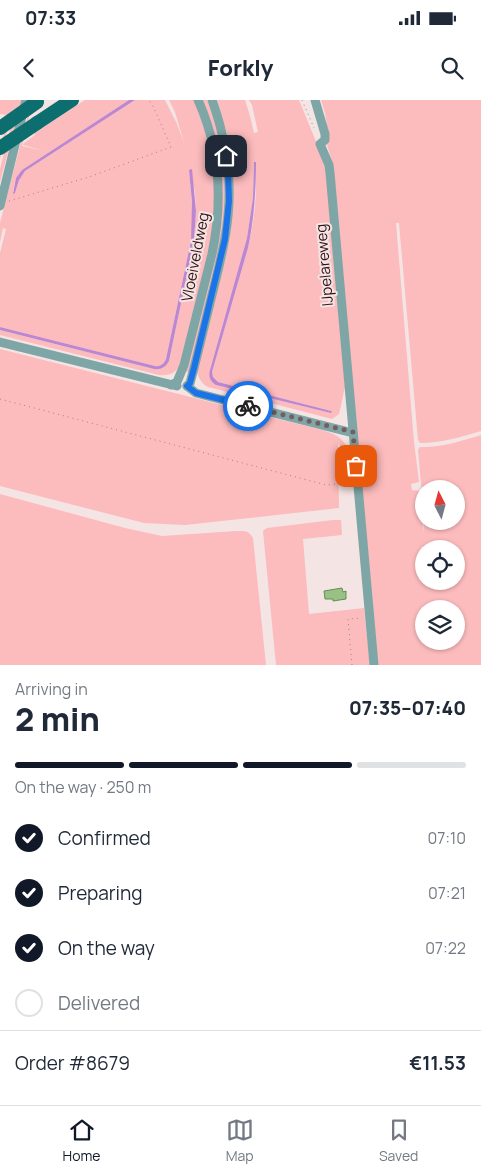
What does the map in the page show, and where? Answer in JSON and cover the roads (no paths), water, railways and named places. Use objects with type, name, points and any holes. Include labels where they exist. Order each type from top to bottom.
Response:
[{"type":"main road","points":[[0,148],[72,100]]},
{"type":"main road","points":[[0,128],[35,101]]},
{"type":"street","name":"Vloeiveldweg","points":[[171,384],[177,382],[184,365],[216,236],[218,169],[211,135],[198,100]]},
{"type":"street","name":"Vloeiveldweg","points":[[187,386],[190,383],[222,256],[228,215],[229,186],[225,148],[212,100]]},
{"type":"street","name":"IJpelareweg","points":[[315,100],[326,134],[325,140],[320,144],[330,173],[374,665]]},
{"type":"street","points":[[0,204],[35,101]]},
{"type":"street","points":[[0,342],[183,388],[187,386],[196,393],[353,432]]}]
